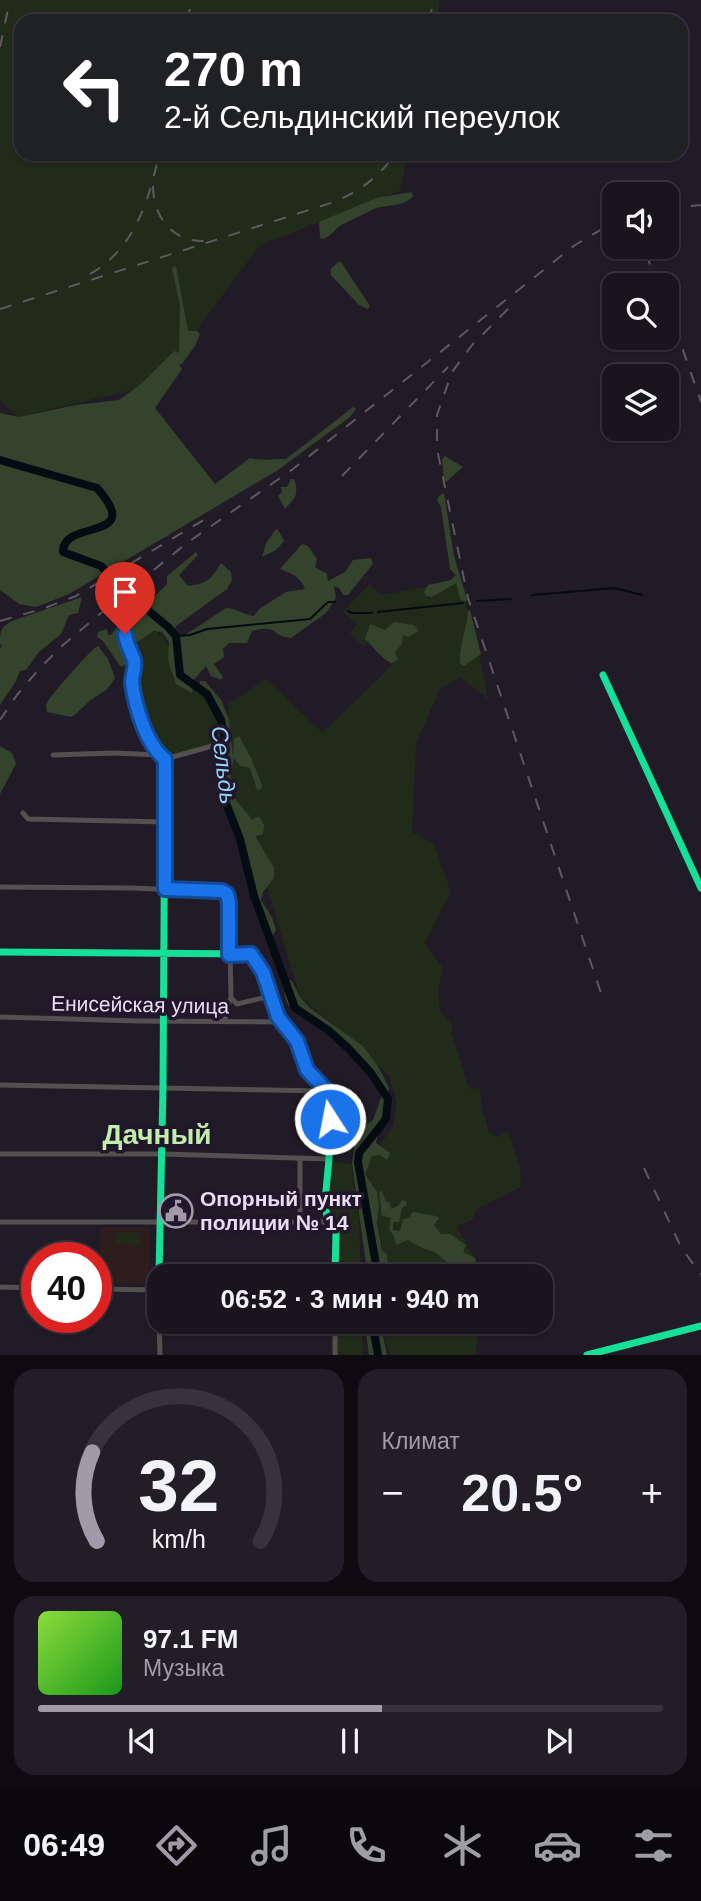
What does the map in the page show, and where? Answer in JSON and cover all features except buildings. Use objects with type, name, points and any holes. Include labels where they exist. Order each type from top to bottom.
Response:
[{"type":"street","points":[[125,634],[129,652],[134,660],[132,678],[135,702],[148,735],[163,757],[166,822],[159,1264]]},
{"type":"street","points":[[603,675],[701,888]]},
{"type":"street","points":[[54,755],[114,753],[163,757],[216,745]]},
{"type":"street","points":[[23,813],[28,819],[166,822]]},
{"type":"street","points":[[0,887],[222,891],[227,894],[229,902],[231,998],[225,1022]]},
{"type":"street","points":[[0,953],[251,954],[263,972],[280,1022],[293,1033],[307,1070],[327,1091],[330,1099],[329,1159],[325,1192],[329,1222],[336,1232],[335,1264]]},
{"type":"street","points":[[231,998],[237,1004],[271,996]]},
{"type":"street","name":"Енисейская улица","points":[[0,1017],[280,1022]]},
{"type":"street","points":[[0,1085],[327,1091]]},
{"type":"street","points":[[0,1154],[162,1154],[329,1159]]},
{"type":"street","points":[[300,1158],[300,1223]]},
{"type":"street","points":[[0,1222],[329,1222]]},
{"type":"street","points":[[0,1287],[21,1288]]},
{"type":"street","points":[[112,1289],[147,1290]]},
{"type":"street","points":[[587,1355],[701,1326]]},
{"type":"street","points":[[159,1334],[160,1355]]},
{"type":"street","points":[[335,1334],[335,1355]]},
{"type":"shaded area","points":[[100,1227],[150,1227],[147,1284],[112,1283],[112,1242],[100,1242]]},
{"type":"green space","points":[[0,0],[440,0],[437,14],[14,14],[14,161],[406,161],[400,191],[260,245],[175,359],[149,386],[19,417],[0,401]]},
{"type":"green space","points":[[412,192],[413,196],[404,203],[372,210],[341,225],[326,238],[320,238],[319,222],[376,198]]},
{"type":"green space","points":[[341,262],[370,306],[368,309],[359,305],[331,275],[331,269]]},
{"type":"green space","points":[[176,266],[188,331],[197,331],[200,334],[195,346],[182,364],[179,364],[182,369],[155,408],[215,484],[250,458],[286,459],[353,407],[356,409],[350,417],[278,470],[69,594],[36,607],[19,604],[0,590],[0,413],[19,417],[76,405],[119,400],[141,384],[174,351],[179,353],[180,306],[172,268]]},
{"type":"green space","points":[[445,456],[463,467],[446,482],[442,459]]},
{"type":"green space","points":[[291,479],[294,479],[296,493],[285,509],[278,496],[282,492],[281,487],[287,487]]},
{"type":"green space","points":[[444,493],[454,556],[466,602],[460,599],[456,583],[432,597],[426,596],[424,592],[428,585],[451,580],[456,575],[450,569],[441,507],[437,501]]},
{"type":"green space","points":[[276,529],[284,541],[276,550],[262,557],[266,543]]},
{"type":"green space","points":[[302,544],[308,546],[317,559],[315,567],[327,574],[328,581],[345,572],[353,560],[371,558],[373,564],[348,595],[343,595],[339,588],[334,586],[336,598],[326,613],[291,638],[261,629],[252,631],[247,643],[229,643],[223,649],[224,657],[214,664],[223,677],[221,680],[211,676],[206,666],[193,681],[192,693],[176,684],[168,660],[169,642],[162,632],[154,631],[135,643],[130,658],[123,667],[97,637],[98,632],[107,629],[108,635],[111,635],[116,628],[130,619],[133,612],[148,603],[167,584],[167,576],[196,552],[198,555],[179,575],[188,586],[209,579],[221,563],[231,572],[232,580],[227,589],[176,626],[175,629],[182,637],[226,608],[254,616],[259,609],[286,592],[305,589],[298,578],[280,569]]},
{"type":"green space","points":[[459,581],[475,634],[488,699],[460,677],[440,689],[416,744],[412,832],[434,844],[451,892],[425,943],[443,968],[438,991],[440,1012],[453,1026],[451,1031],[469,1089],[480,1088],[489,1132],[498,1137],[508,1131],[520,1166],[521,1187],[476,1209],[473,1219],[457,1227],[478,1264],[385,1264],[374,1201],[362,1171],[393,1126],[397,1103],[389,1076],[300,997],[252,837],[231,788],[228,704],[266,679],[323,733],[392,665],[368,641],[363,646],[350,633],[357,624],[343,612],[369,584],[382,595]]},
{"type":"green space","points":[[82,597],[78,613],[69,615],[61,634],[39,652],[26,670],[20,671],[0,705],[0,640],[3,627],[12,621]]},
{"type":"green space","points":[[470,610],[481,654],[464,666],[460,663],[461,650]]},
{"type":"green space","points":[[394,622],[414,625],[419,631],[408,637],[403,635],[402,644],[395,652],[398,660],[391,663],[365,639],[370,624],[385,630]]},
{"type":"green space","points":[[158,631],[159,636],[163,636],[168,644],[177,679],[199,690],[218,722],[221,738],[217,743],[168,756],[161,753],[140,712],[129,645]]},
{"type":"green space","points":[[98,646],[108,659],[115,678],[110,686],[71,717],[47,712],[48,701]]},
{"type":"green space","points":[[200,681],[205,681],[221,700],[229,719],[233,758],[234,739],[239,736],[262,785],[261,789],[257,790],[250,768],[240,766],[234,758],[231,788],[252,820],[259,816],[264,825],[263,834],[255,836],[274,867],[274,878],[263,892],[261,900],[272,917],[276,930],[273,935],[267,932],[224,798],[217,793],[217,772],[214,765],[216,754],[212,749],[219,733],[219,717],[212,702],[200,688]]},
{"type":"green space","points":[[0,746],[12,753],[16,764],[0,794]]},
{"type":"green space","points":[[292,981],[300,997],[310,1008],[364,1047],[389,1088],[376,1143],[390,1153],[387,1160],[380,1155],[372,1156],[365,1174],[377,1192],[377,1223],[387,1264],[366,1264],[352,1164],[355,1143],[361,1128],[373,1120],[382,1095],[351,1053],[312,1017],[288,1004],[283,983]]},
{"type":"green space","points":[[332,1161],[351,1164],[359,1220],[361,1264],[336,1264],[336,1231],[328,1215],[327,1192]]},
{"type":"green space","points":[[382,1191],[391,1209],[398,1206],[402,1200],[407,1201],[402,1208],[399,1222],[393,1222],[393,1230],[400,1231],[403,1219],[409,1218],[413,1212],[436,1216],[439,1218],[434,1225],[441,1234],[450,1234],[466,1245],[463,1252],[475,1258],[476,1264],[449,1264],[435,1252],[408,1240],[396,1245],[389,1230],[391,1218],[382,1216],[379,1192]]},
{"type":"green space","points":[[138,1232],[139,1245],[114,1244],[116,1233]]},
{"type":"green space","points":[[336,1334],[362,1334],[363,1355],[336,1355]]},
{"type":"green space","points":[[366,1334],[383,1334],[387,1355],[369,1355]]},
{"type":"green space","points":[[383,1334],[477,1334],[476,1355],[390,1355]]},
{"type":"waterway","name":"Сельдь","points":[[0,460],[97,488],[110,505],[112,516],[108,523],[75,535],[66,542],[63,552],[101,566],[125,591],[168,627],[176,636],[180,675],[207,694],[221,720],[225,740],[222,769],[224,798],[240,839],[254,896],[295,1008],[328,1030],[348,1048],[371,1073],[388,1099],[386,1119],[359,1153],[358,1162],[376,1264]]},
{"type":"waterway","points":[[532,595],[615,588],[642,595]]},
{"type":"waterway","points":[[477,601],[511,599]]},
{"type":"waterway","points":[[176,636],[190,635],[207,629],[310,619],[328,602],[335,602]]},
{"type":"waterway","points":[[378,612],[463,603]]},
{"type":"waterway","points":[[348,611],[372,613]]},
{"type":"waterway","name":"Сельдь","points":[[374,1334],[378,1355]]},
{"type":"railway","points":[[0,47],[10,0]]},
{"type":"railway","points":[[189,14],[192,0]]},
{"type":"railway","points":[[431,14],[434,0]]},
{"type":"railway","points":[[90,274],[105,264],[129,237],[144,206],[157,161]]},
{"type":"railway","points":[[0,309],[334,202],[368,182],[389,161]]},
{"type":"railway","points":[[153,186],[157,208],[167,226],[184,238],[206,241]]},
{"type":"railway","points":[[679,207],[701,205]]},
{"type":"railway","points":[[0,720],[39,669],[113,603],[187,543],[293,469],[575,245],[602,229]]},
{"type":"railway","points":[[648,259],[653,273]]},
{"type":"railway","points":[[508,309],[472,345],[452,372],[437,415],[437,449],[468,598],[604,1002]]},
{"type":"railway","points":[[679,339],[701,402]]},
{"type":"railway","points":[[342,476],[448,367]]},
{"type":"railway","points":[[0,621],[76,596],[212,515]]},
{"type":"railway","points":[[644,1168],[681,1247],[701,1275]]},
{"type":"traffic: fast","points":[[125,634],[134,663],[132,683],[139,713],[152,744],[165,759],[159,1264]]},
{"type":"traffic: fast","points":[[603,675],[701,888]]},
{"type":"traffic: fast","points":[[0,952],[251,954],[263,972],[278,1017],[293,1033],[307,1070],[322,1084],[330,1099],[325,1201],[327,1218],[336,1232],[335,1264]]},
{"type":"traffic: fast","points":[[587,1355],[701,1326]]},
{"type":"place","name":"Опорный пункт полиции № 14","points":[[176,1211]]},
{"type":"district","name":"Дачный","points":[[157,1134]]},
{"type":"route","points":[[125,634],[129,652],[134,660],[132,678],[135,702],[148,735],[165,759],[165,889],[222,891],[227,894],[229,955],[251,954],[259,964],[280,1022],[293,1033],[307,1070],[327,1091],[330,1099],[330,1119]]}]
